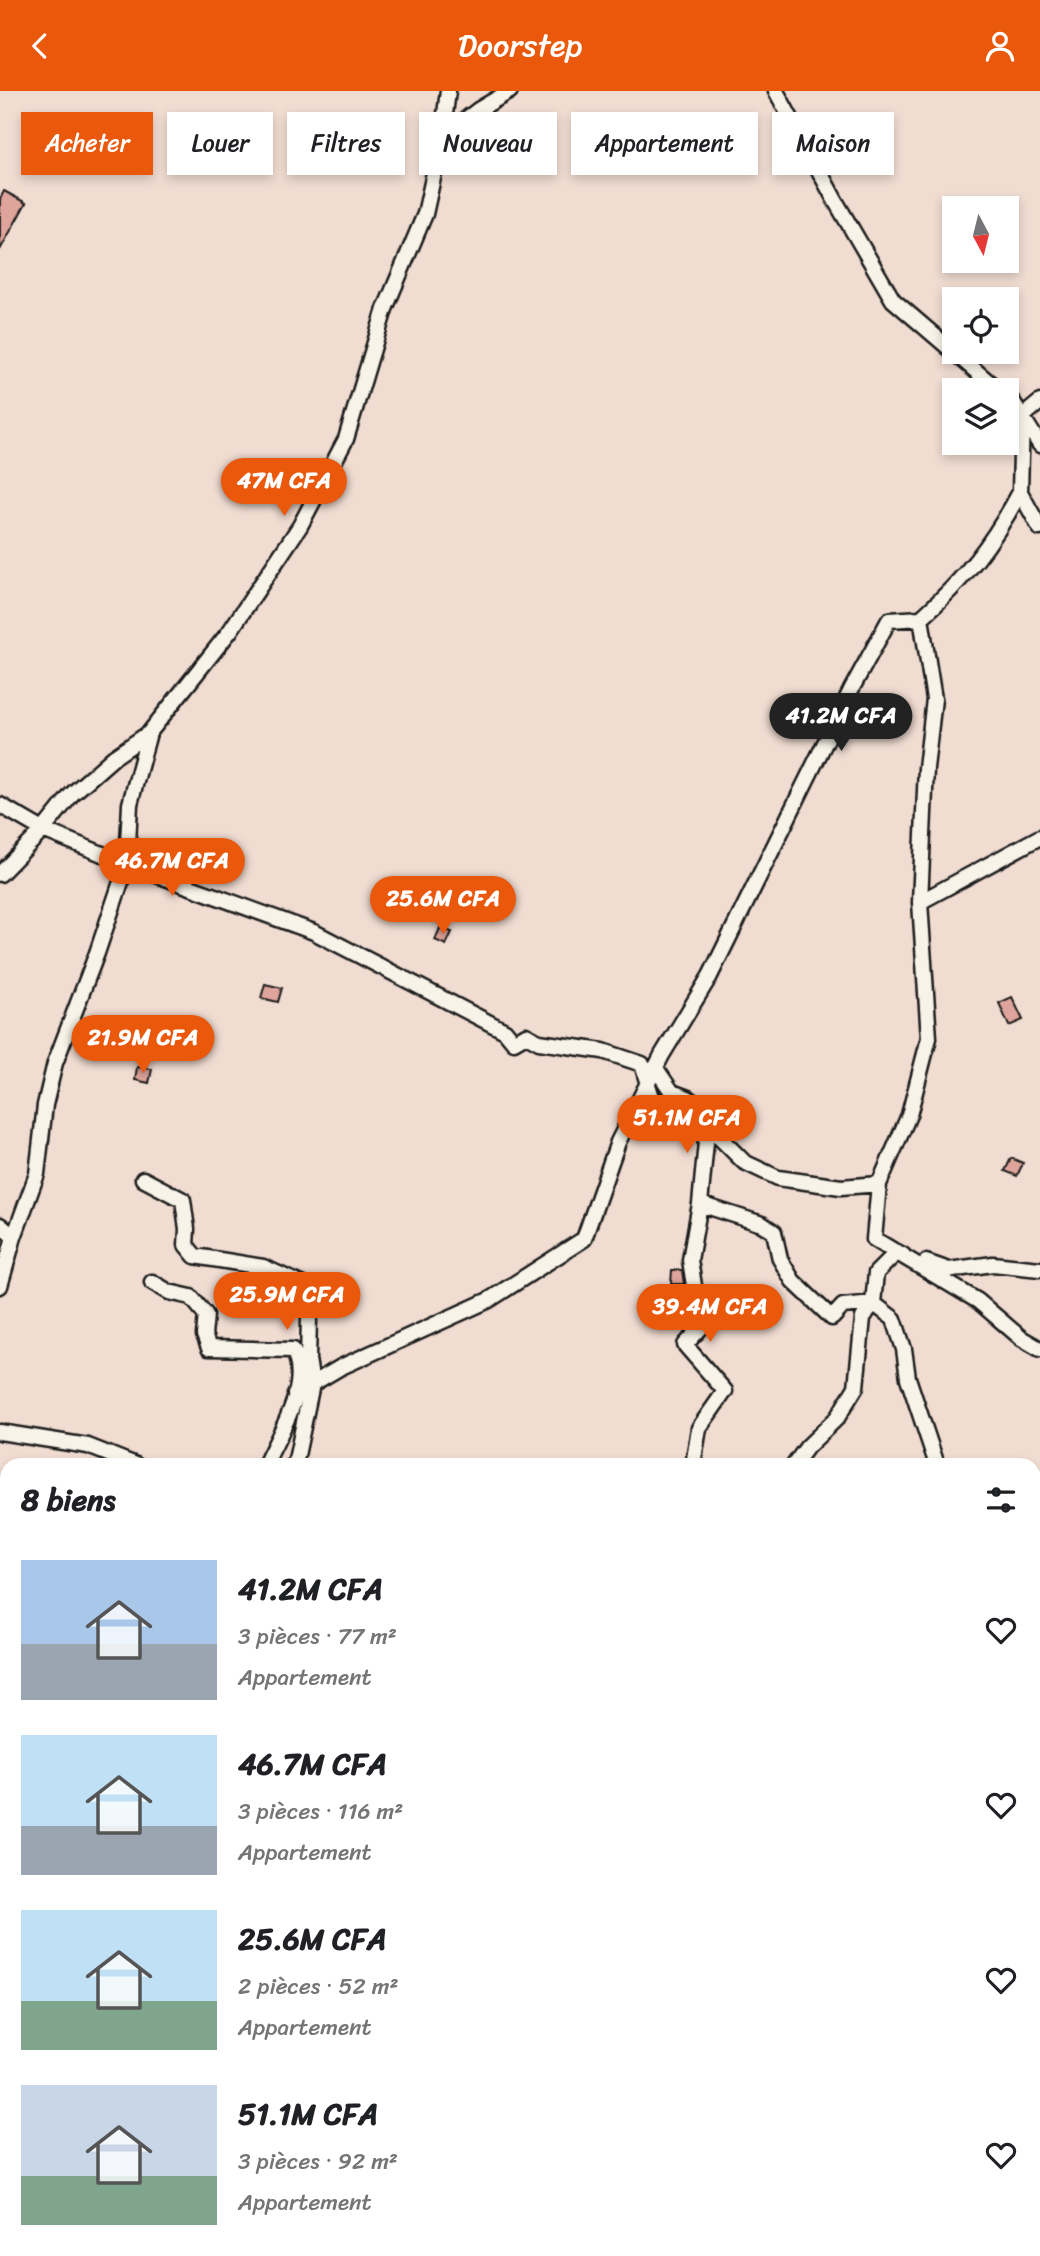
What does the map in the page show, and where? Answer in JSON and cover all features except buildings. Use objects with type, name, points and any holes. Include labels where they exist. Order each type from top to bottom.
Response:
[{"type":"street","points":[[445,112],[448,91]]},
{"type":"street","points":[[475,112],[510,91]]},
{"type":"street","points":[[776,91],[892,300],[984,378]]},
{"type":"street","points":[[0,874],[43,830],[72,794],[114,757],[149,733],[230,631],[300,526],[346,439],[385,309],[425,214],[434,175]]},
{"type":"street","points":[[296,1394],[341,1367],[489,1300],[584,1239],[618,1142],[652,1074],[710,976],[852,688],[889,620],[920,618],[950,593],[1001,528],[1020,492],[1022,417],[1040,402]]},
{"type":"street","points":[[1019,412],[1040,445]]},
{"type":"street","points":[[1022,417],[1040,427]]},
{"type":"street","points":[[1020,492],[1040,528]]},
{"type":"street","points":[[920,618],[934,699],[926,768],[920,902],[929,1038],[909,1115],[879,1184],[874,1239],[978,1301],[1021,1338],[1040,1349]]},
{"type":"street","points":[[0,1286],[37,1174],[45,1105],[55,1063],[127,864],[130,804],[149,733]]},
{"type":"street","points":[[0,805],[43,830],[127,864],[314,932],[506,1031],[514,1042],[526,1035],[539,1042],[603,1051],[642,1064],[672,1091],[688,1098],[712,1117],[716,1134],[744,1162],[778,1178],[841,1187],[879,1184]]},
{"type":"street","points":[[920,902],[1040,837]]},
{"type":"street","points":[[652,1074],[652,1098],[702,1123],[706,1143],[700,1204],[690,1260],[695,1292],[708,1320],[685,1345],[725,1391],[699,1428],[694,1458]]},
{"type":"street","points":[[143,1179],[183,1201],[186,1245],[195,1256],[263,1267],[305,1286],[309,1318],[308,1359],[312,1384],[296,1458]]},
{"type":"street","points":[[700,1204],[762,1224],[774,1232],[780,1259],[793,1281],[832,1318],[843,1306],[873,1303],[894,1319],[904,1349],[908,1378],[935,1458]]},
{"type":"street","points":[[0,1225],[14,1237]]},
{"type":"street","points":[[897,1252],[949,1271],[993,1264],[1040,1269]]},
{"type":"street","points":[[799,1458],[837,1418],[856,1387],[863,1318],[873,1303],[876,1273],[897,1252]]},
{"type":"street","points":[[152,1282],[169,1292],[191,1297],[199,1306],[206,1315],[204,1335],[209,1348],[293,1350],[298,1359],[296,1394],[268,1458]]},
{"type":"street","points":[[0,1432],[88,1446],[118,1458]]}]
